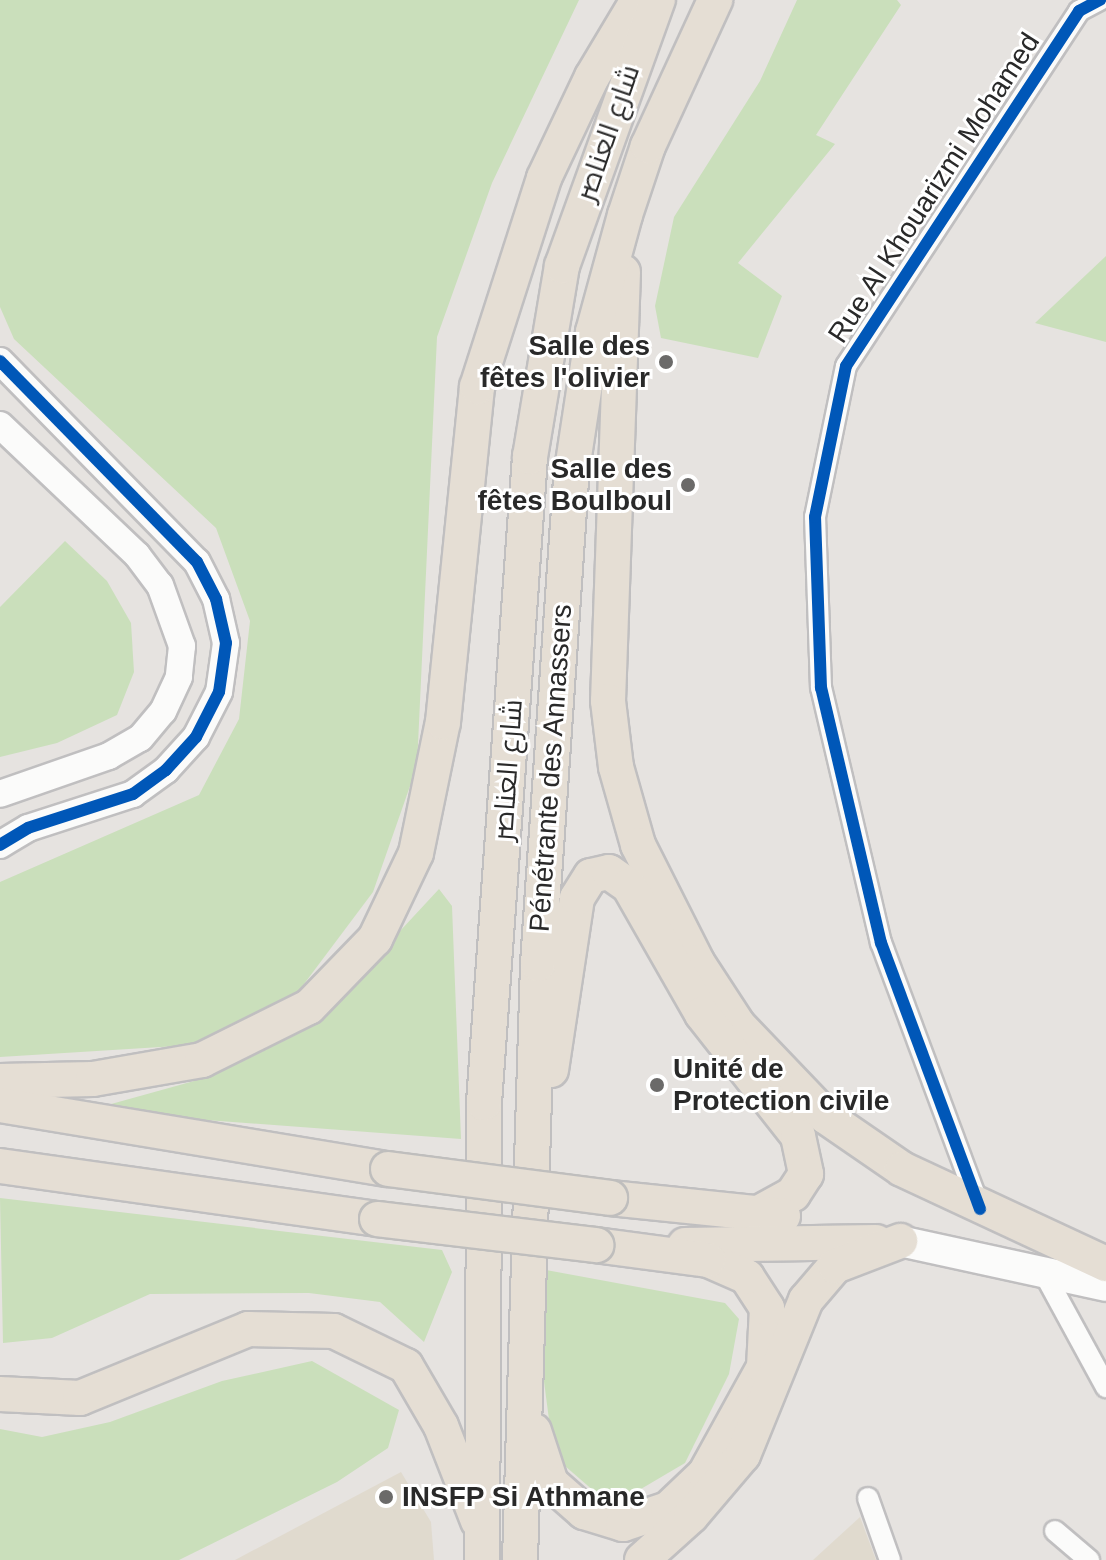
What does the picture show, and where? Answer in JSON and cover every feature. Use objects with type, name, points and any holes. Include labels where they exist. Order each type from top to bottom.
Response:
[{"type":"highway","points":[[0,1081],[93,1079],[202,1060],[309,1007],[375,939],[416,853],[443,722],[477,387],[544,178],[592,77],[638,0]]},
{"type":"highway","name":"شارع العناصر","points":[[482,1546],[484,1103],[530,457],[562,266],[658,0]]},
{"type":"highway","name":"Pénétrante des Annassers","points":[[520,1560],[538,964],[571,476],[593,332],[625,215],[648,146],[715,0]]},
{"type":"highway","points":[[625,215],[608,701],[616,767],[638,845],[697,962],[738,1025],[862,1148],[980,1209],[1106,1264]]},
{"type":"highway","points":[[533,1157],[564,1008],[577,898],[591,876],[609,872],[629,886],[702,1014],[798,1136],[806,1174],[793,1194],[761,1212]]},
{"type":"highway","points":[[0,1105],[388,1169],[610,1198],[761,1212],[900,1241]]},
{"type":"highway","points":[[0,1166],[377,1219],[708,1260],[747,1277],[767,1308],[764,1367],[705,1474],[668,1509],[623,1524],[584,1512],[551,1483],[525,1402]]},
{"type":"highway","points":[[596,1245],[900,1241]]},
{"type":"highway","points":[[642,1560],[691,1516],[743,1455],[806,1300],[835,1266],[900,1241]]},
{"type":"highway","points":[[0,1394],[80,1398],[248,1329],[334,1331],[406,1366],[441,1426],[482,1546]]},
{"type":"main road","points":[[900,1241],[1106,1286]]},
{"type":"street","name":"Rue Al Khouarizmi Mohamed","points":[[980,1209],[913,1041],[867,883],[821,688],[815,517],[846,366],[1079,11],[1100,0]]},
{"type":"street","points":[[0,361],[197,562],[216,599],[226,643],[219,692],[196,737],[166,770],[133,794],[28,828],[0,845]]},
{"type":"street","points":[[0,425],[137,555],[160,585],[182,646],[179,677],[140,738],[109,756],[0,794]]},
{"type":"street","points":[[1045,1275],[1106,1387]]},
{"type":"street","points":[[868,1498],[890,1560]]},
{"type":"street","points":[[1055,1531],[1089,1560]]},
{"type":"shaded area","name":"INSFP Si Athmane","points":[[401,1472],[431,1522],[434,1560],[235,1560]]},
{"type":"shaded area","points":[[860,1517],[876,1560],[813,1560]]},
{"type":"green space","points":[[0,0],[579,0],[492,183],[437,337],[417,766],[373,892],[295,996],[193,1045],[0,1057],[0,882],[199,795],[239,719],[250,621],[216,528],[14,339],[0,307]]},
{"type":"green space","points":[[797,0],[897,0],[901,5],[816,135],[835,144],[738,263],[782,296],[758,358],[661,338],[655,306],[674,217],[760,81]]},
{"type":"green space","points":[[1106,256],[1106,342],[1035,323]]},
{"type":"green space","points":[[65,541],[107,581],[131,623],[134,672],[117,715],[57,743],[0,757],[0,607]]},
{"type":"green space","points":[[439,889],[452,906],[461,1139],[86,1111],[194,1081],[323,1014]]},
{"type":"green space","points":[[0,1198],[442,1250],[452,1272],[424,1342],[380,1302],[309,1293],[150,1294],[52,1338],[3,1343]]},
{"type":"green space","points":[[546,1270],[725,1303],[739,1319],[729,1374],[685,1463],[629,1496],[595,1492],[565,1466],[550,1427],[541,1359]]},
{"type":"green space","points":[[312,1361],[399,1410],[388,1448],[337,1482],[179,1560],[0,1560],[0,1429],[42,1437],[110,1422],[222,1381]]},
{"type":"cycle path","points":[[980,1209],[881,943],[821,688],[815,517],[846,366],[1079,11],[1100,0]]},
{"type":"cycle path","points":[[0,361],[197,562],[216,599],[226,643],[219,692],[196,737],[166,770],[133,794],[28,828],[0,845]]},
{"type":"place","name":"Salle des fêtes l'olivier","points":[[666,362]]},
{"type":"place","name":"Salle des fêtes Boulboul","points":[[688,485]]},
{"type":"place","name":"Unité de Protection civile","points":[[657,1085]]},
{"type":"place","name":"INSFP Si Athmane","points":[[386,1497]]}]
